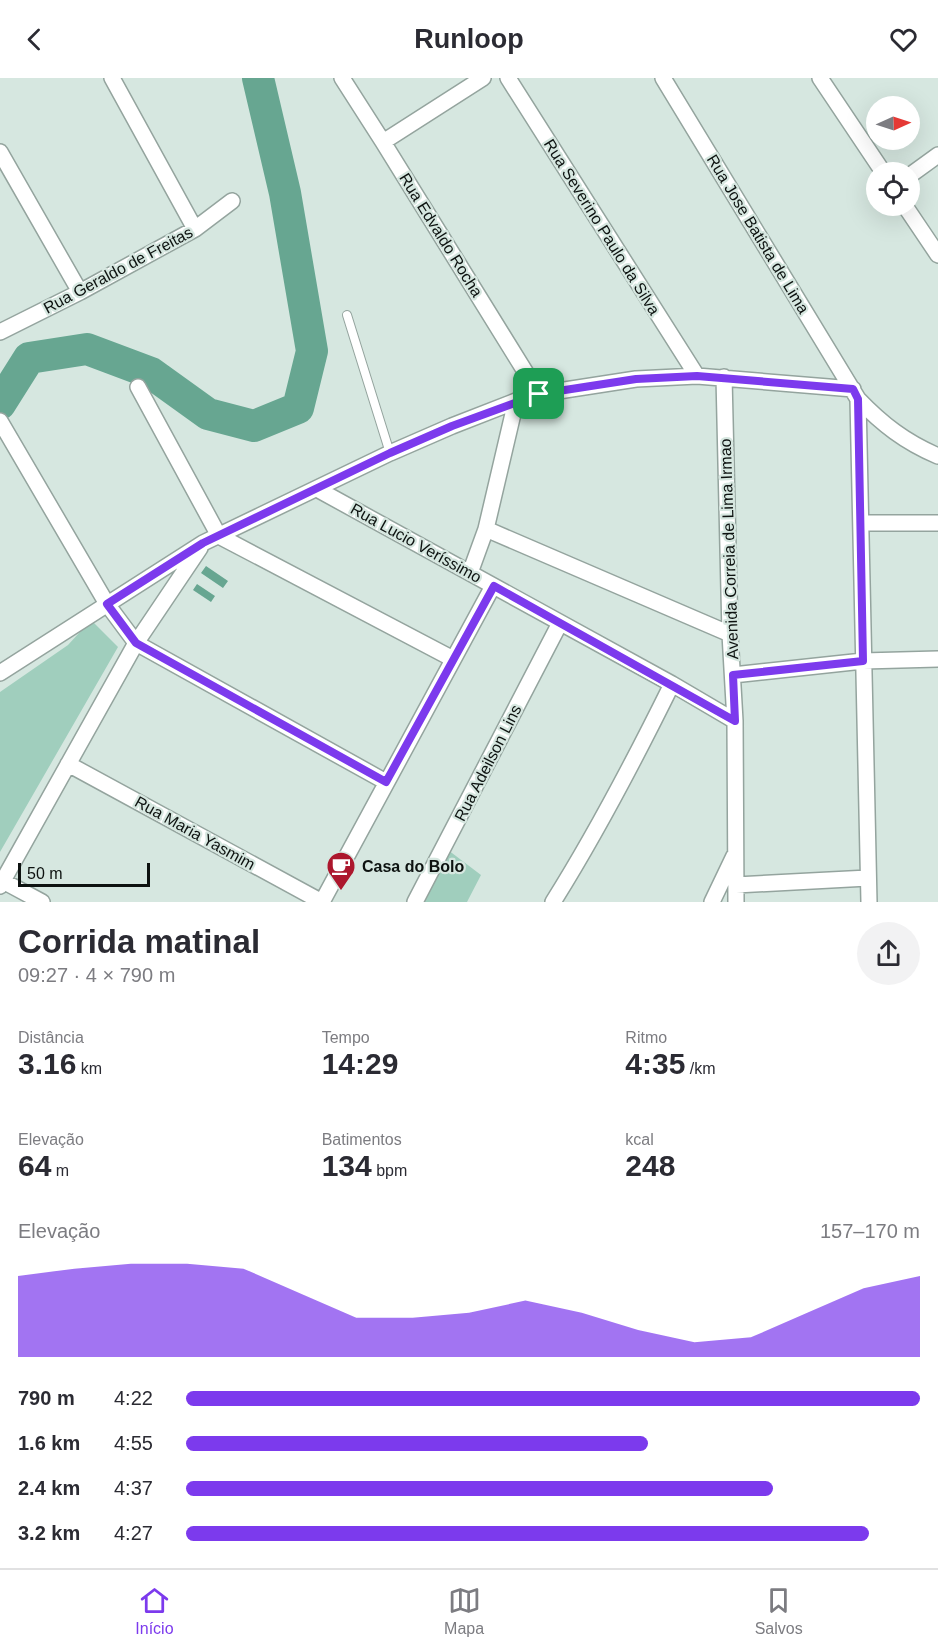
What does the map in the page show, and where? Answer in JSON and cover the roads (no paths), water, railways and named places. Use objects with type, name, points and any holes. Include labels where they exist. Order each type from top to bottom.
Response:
[{"type":"street","points":[[111,78],[195,229]]},
{"type":"street","name":"Rua Edvaldo Rocha","points":[[342,78],[539,394]]},
{"type":"street","points":[[383,142],[483,78]]},
{"type":"street","name":"Rua Severino Paulo da Silva","points":[[508,78],[697,376]]},
{"type":"street","name":"Rua Jose Batista de Lima","points":[[663,78],[856,394],[879,421],[901,437],[938,456]]},
{"type":"street","points":[[820,78],[876,162]]},
{"type":"street","points":[[0,152],[80,292]]},
{"type":"street","points":[[920,168],[938,155]]},
{"type":"street","name":"Rua Geraldo de Freitas","points":[[0,332],[80,292],[195,229],[232,201]]},
{"type":"street","points":[[912,216],[938,255]]},
{"type":"street","points":[[0,673],[203,543],[390,453],[516,401],[539,394],[636,379],[697,376],[724,377],[856,394],[861,523],[868,902]]},
{"type":"street","name":"Avenida Correia de Lima Irmao","points":[[724,377],[730,634],[735,721],[736,902]]},
{"type":"street","points":[[138,387],[219,536],[453,659]]},
{"type":"street","points":[[470,573],[486,529],[516,401]]},
{"type":"street","points":[[2,424],[107,604],[136,643],[386,782]]},
{"type":"street","name":"Rua Lucio Veríssimo","points":[[317,489],[735,721]]},
{"type":"street","points":[[861,523],[938,523]]},
{"type":"street","points":[[486,529],[730,634]]},
{"type":"street","points":[[42,902],[1,883],[136,643],[203,543]]},
{"type":"street","points":[[322,902],[494,586]]},
{"type":"street","name":"Rua Adeilson Lins","points":[[415,902],[560,623]]},
{"type":"street","points":[[733,675],[863,661],[938,659]]},
{"type":"street","points":[[553,902],[575,867],[640,749],[672,684]]},
{"type":"street","name":"Rua Maria Yasmim","points":[[68,764],[322,902]]},
{"type":"street","points":[[712,902],[735,854]]},
{"type":"street","points":[[736,885],[868,878]]},
{"type":"lane","points":[[347,315],[390,453]]},
{"type":"waterway","points":[[0,404],[29,358],[87,349],[151,373],[208,414],[254,426],[298,408],[312,351],[285,193],[258,78]]},
{"type":"place","name":"Casa do Bolo","points":[[341,892]]}]
